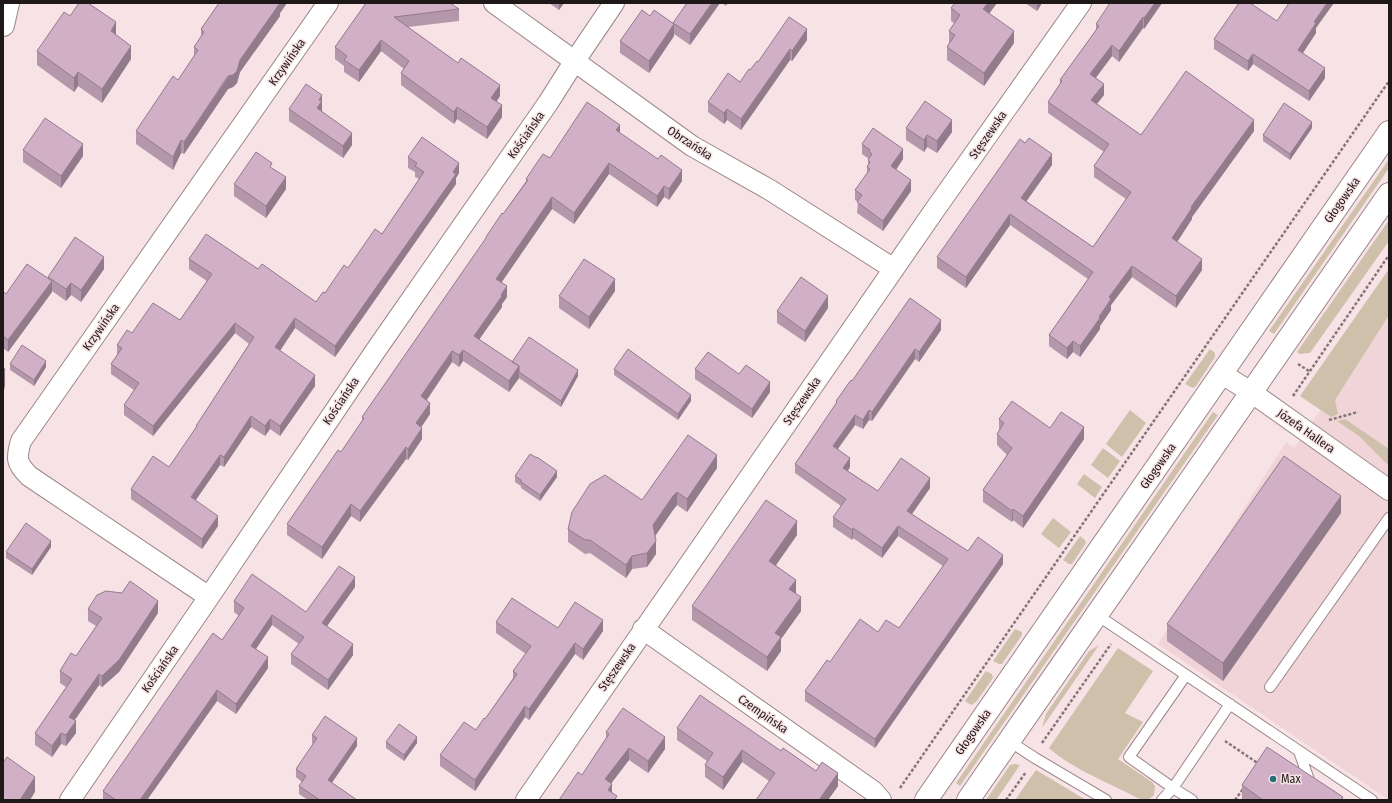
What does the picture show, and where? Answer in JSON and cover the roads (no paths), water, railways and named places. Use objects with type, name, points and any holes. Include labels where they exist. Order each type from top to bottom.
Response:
[{"type":"main road","points":[[3,25],[8,3]]},
{"type":"main road","name":"Głogowska","points":[[926,800],[1389,132]]},
{"type":"main road","points":[[968,800],[1389,194]]},
{"type":"street","name":"Krzywińska","points":[[209,597],[29,476],[19,465],[17,453],[21,441],[328,3]]},
{"type":"street","name":"Obrzańska","points":[[494,3],[692,146],[770,190],[894,269]]},
{"type":"street","name":"Kościańska","points":[[70,800],[376,350],[548,102],[614,3]]},
{"type":"street","name":"Stęszewska","points":[[526,800],[643,629],[1081,3]]},
{"type":"street","name":"Józefa Hallera","points":[[1222,374],[1251,392],[1389,490]]},
{"type":"street","name":"Czempińska","points":[[643,629],[873,792],[881,800]]},
{"type":"lane","points":[[1270,688],[1389,518]]},
{"type":"lane","points":[[1097,615],[1372,800]]},
{"type":"lane","points":[[1186,675],[1129,757],[1192,800]]},
{"type":"lane","points":[[1162,800],[1173,788],[1230,704]]},
{"type":"lane","points":[[1009,741],[1106,800]]},
{"type":"lane","points":[[1299,751],[1310,783],[1337,800]]},
{"type":"place","name":"Max","points":[[1273,779]]}]
